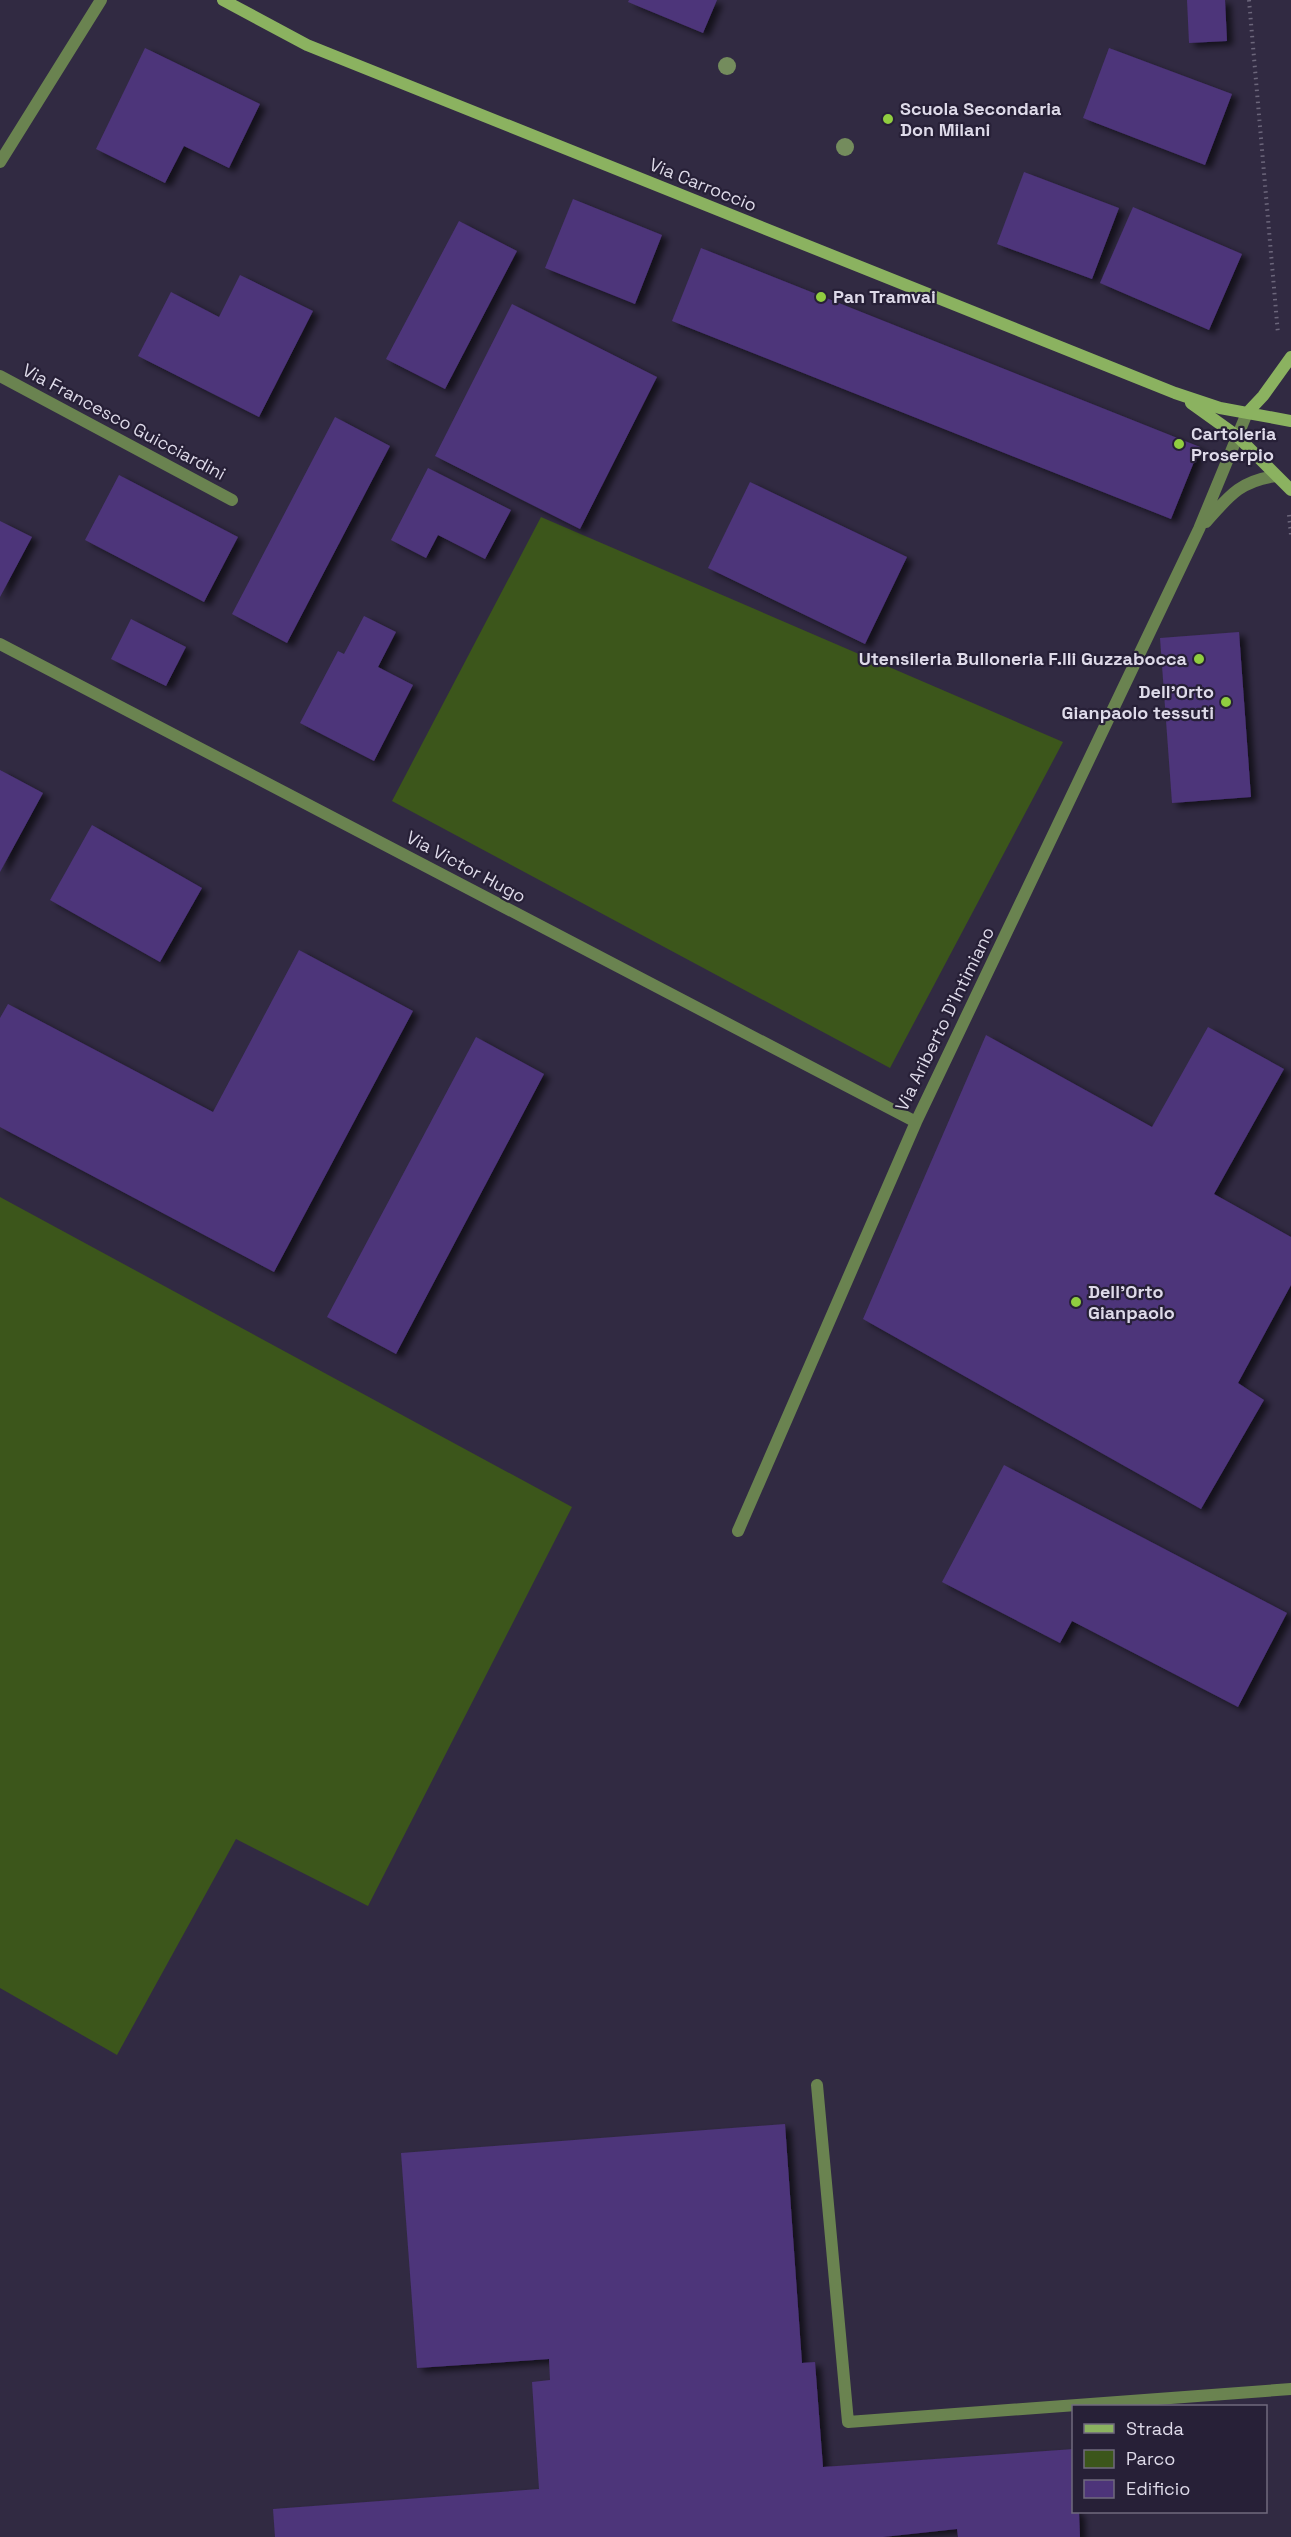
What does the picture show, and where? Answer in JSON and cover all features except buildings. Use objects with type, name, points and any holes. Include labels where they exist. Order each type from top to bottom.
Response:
[{"type":"street","points":[[0,162],[101,0]]},
{"type":"street","name":"Via Carroccio","points":[[223,0],[307,45],[1175,393],[1220,408],[1291,421]]},
{"type":"street","points":[[1247,413],[1281,373],[1291,357]]},
{"type":"street","name":"Via Francesco Guicciardini","points":[[0,376],[232,500]]},
{"type":"street","name":"Via Carroccio","points":[[1175,393],[1218,420],[1289,488]]},
{"type":"street","name":"Via Ariberto D'Intimiano","points":[[738,1531],[916,1122],[1199,529],[1247,413]]},
{"type":"street","name":"Via Ariberto D'Intimiano","points":[[1199,529],[1234,490],[1260,478],[1276,476]]},
{"type":"street","name":"Via Victor Hugo","points":[[0,644],[916,1122]]},
{"type":"street","points":[[817,2085],[848,2422],[1072,2405]]},
{"type":"street","points":[[1076,2405],[1291,2389]]},
{"type":"path","points":[[1249,0],[1281,373]]},
{"type":"path","points":[[1289,488],[1291,535]]},
{"type":"green space","points":[[541,517],[1063,742],[890,1068],[392,801]]},
{"type":"green space","points":[[0,1197],[572,1507],[368,1906],[236,1839],[117,2055],[0,1988]]},
{"type":"place","name":"Scuola Secondaria Don Milani","points":[[888,119]]},
{"type":"place","name":"Pan Tramvai","points":[[821,297]]},
{"type":"place","name":"Cartoleria Proserpio","points":[[1179,444]]},
{"type":"place","name":"Utensileria Bulloneria F.lli Guzzabocca","points":[[1199,659]]},
{"type":"place","name":"Dell'Orto Gianpaolo tessuti","points":[[1226,702]]},
{"type":"place","name":"Dell'Orto Gianpaolo","points":[[1076,1302]]}]
